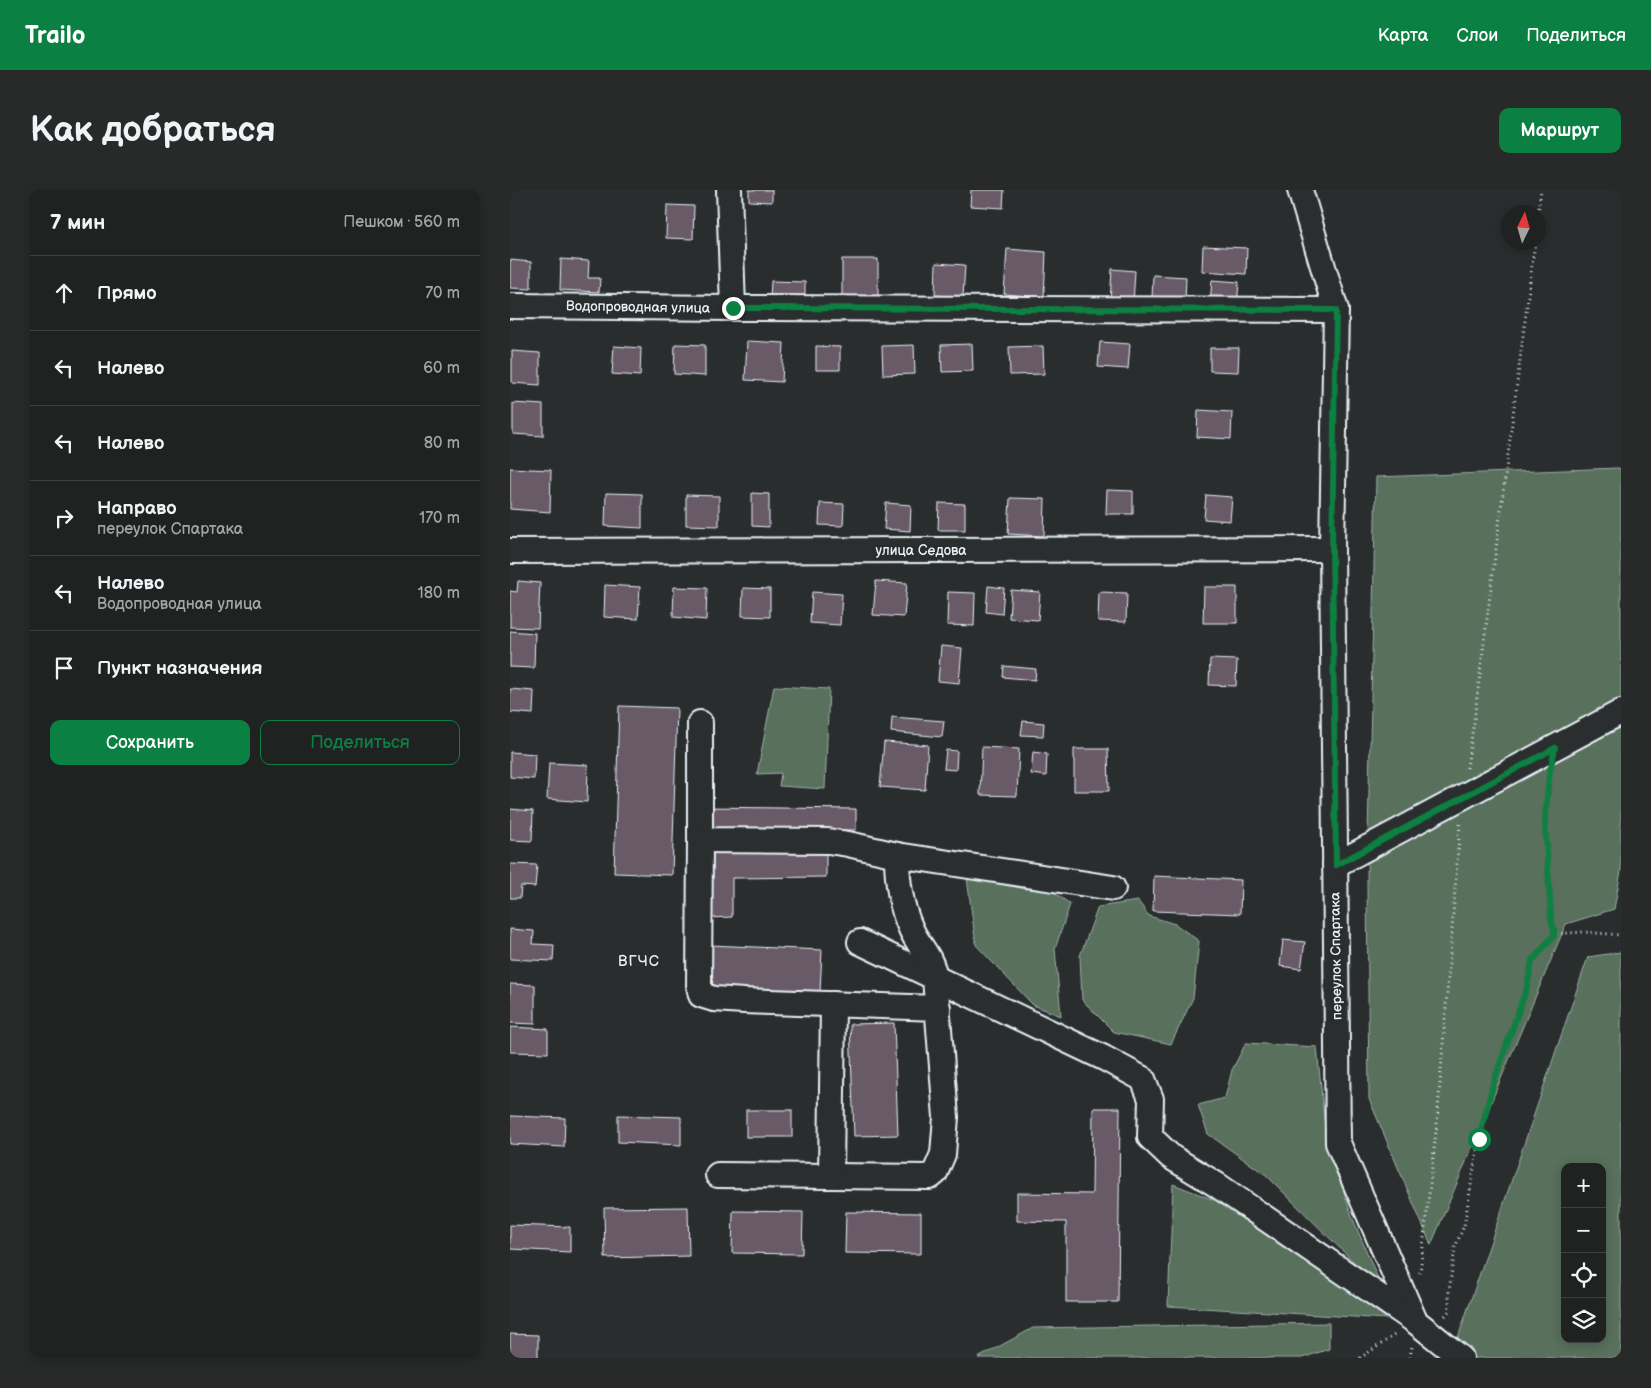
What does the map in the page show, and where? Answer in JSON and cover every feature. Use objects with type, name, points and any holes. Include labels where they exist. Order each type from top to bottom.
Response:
[{"type":"street","points":[[729,190],[733,308]]},
{"type":"street","name":"переулок Спартака","points":[[1300,190],[1336,310],[1332,549],[1338,1143],[1422,1327]]},
{"type":"street","name":"Водопроводная улица","points":[[510,306],[1336,310]]},
{"type":"street","name":"улица Седова","points":[[510,552],[1332,549]]},
{"type":"street","points":[[1336,865],[1621,712]]},
{"type":"street","points":[[700,723],[699,986],[701,995],[714,999],[938,1008]]},
{"type":"street","points":[[700,840],[828,841],[897,855],[1112,888]]},
{"type":"street","points":[[718,1175],[930,1177],[935,1174],[943,1154],[946,1117],[935,978],[933,965],[911,929],[897,870],[897,855]]},
{"type":"street","points":[[860,942],[1104,1058],[1143,1079],[1151,1099],[1150,1137],[1171,1157],[1217,1185],[1422,1327],[1461,1358]]},
{"type":"street","points":[[831,1176],[833,1004]]},
{"type":"path","points":[[1539,205],[1541,190]]},
{"type":"path","points":[[1555,748],[1549,776],[1545,821],[1551,918],[1555,934]]},
{"type":"path","points":[[1360,1358],[1422,1327],[1449,1311],[1449,1292],[1455,1246],[1464,1226],[1479,1139],[1493,1084],[1527,987],[1532,961],[1555,934],[1583,932],[1621,935]]},
{"type":"green space","points":[[1619,468],[1621,470],[1621,871],[1614,909],[1566,924],[1431,1245],[1369,1099],[1367,880],[1376,477]]},
{"type":"green space","points":[[774,686],[829,689],[825,789],[779,786],[781,773],[757,774]]},
{"type":"green space","points":[[967,878],[1026,889],[1052,891],[1070,904],[1055,949],[1061,1016],[1033,1005],[976,945]]},
{"type":"green space","points":[[1138,901],[1149,916],[1175,924],[1199,941],[1193,998],[1171,1044],[1114,1032],[1082,1000],[1080,956],[1098,907]]},
{"type":"green space","points":[[1621,952],[1621,1358],[1451,1358],[1588,957]]},
{"type":"green space","points":[[1246,1043],[1317,1047],[1326,1139],[1353,1219],[1383,1291],[1266,1175],[1208,1134],[1198,1105],[1225,1098],[1232,1070]]},
{"type":"green space","points":[[1173,1184],[1235,1208],[1387,1319],[1168,1306]]},
{"type":"green space","points":[[1329,1323],[1329,1349],[1302,1358],[978,1358],[1033,1328]]},
{"type":"building","points":[[749,190],[772,190],[772,202],[749,201]]},
{"type":"building","points":[[971,190],[1004,190],[1003,208],[970,206]]},
{"type":"building","points":[[667,205],[694,206],[693,239],[666,238]]},
{"type":"building","points":[[1203,246],[1247,248],[1246,274],[1202,271]]},
{"type":"building","points":[[1007,249],[1046,252],[1044,297],[1004,294]]},
{"type":"building","points":[[561,259],[589,261],[588,278],[600,278],[599,292],[560,290]]},
{"type":"building","points":[[842,259],[878,259],[878,300],[842,299]]},
{"type":"building","points":[[510,260],[531,262],[531,289],[510,288]]},
{"type":"building","points":[[936,263],[965,265],[963,297],[935,295]]},
{"type":"building","points":[[1112,269],[1135,271],[1133,304],[1110,303]]},
{"type":"building","points":[[1153,275],[1186,277],[1185,301],[1152,299]]},
{"type":"building","points":[[1212,280],[1239,282],[1237,306],[1210,304]]},
{"type":"building","points":[[771,281],[805,282],[805,301],[770,299]]},
{"type":"building","points":[[747,341],[784,343],[782,382],[745,380]]},
{"type":"building","points":[[1100,342],[1130,344],[1128,369],[1098,367]]},
{"type":"building","points":[[675,344],[705,345],[705,376],[674,374]]},
{"type":"building","points":[[972,344],[973,371],[942,372],[941,345]]},
{"type":"building","points":[[914,345],[915,374],[883,375],[882,346]]},
{"type":"building","points":[[614,346],[641,348],[640,376],[612,374]]},
{"type":"building","points":[[816,346],[840,347],[840,370],[816,370]]},
{"type":"building","points":[[1043,346],[1044,374],[1010,375],[1009,347]]},
{"type":"building","points":[[1210,348],[1239,348],[1238,372],[1210,371]]},
{"type":"building","points":[[512,351],[540,353],[540,385],[512,383]]},
{"type":"building","points":[[513,403],[543,405],[543,436],[513,434]]},
{"type":"building","points":[[1198,410],[1232,412],[1231,439],[1197,437]]},
{"type":"building","points":[[510,468],[551,470],[550,512],[510,509]]},
{"type":"building","points":[[1107,490],[1133,491],[1133,514],[1106,514]]},
{"type":"building","points":[[606,493],[642,494],[642,528],[605,526]]},
{"type":"building","points":[[752,493],[769,494],[769,527],[752,526]]},
{"type":"building","points":[[686,495],[719,496],[719,526],[686,525]]},
{"type":"building","points":[[1206,495],[1232,497],[1230,521],[1204,519]]},
{"type":"building","points":[[1010,498],[1045,499],[1044,536],[1008,534]]},
{"type":"building","points":[[820,503],[844,504],[843,526],[819,525]]},
{"type":"building","points":[[886,503],[911,505],[910,531],[884,529]]},
{"type":"building","points":[[939,503],[965,504],[965,530],[938,530]]},
{"type":"building","points":[[518,581],[540,583],[538,628],[510,627],[510,591],[517,592]]},
{"type":"building","points":[[876,581],[907,583],[904,617],[873,615]]},
{"type":"building","points":[[605,585],[640,587],[638,619],[604,617]]},
{"type":"building","points":[[988,586],[1004,588],[1002,614],[986,612]]},
{"type":"building","points":[[674,587],[707,588],[706,620],[673,617]]},
{"type":"building","points":[[1204,587],[1237,587],[1237,623],[1203,623]]},
{"type":"building","points":[[743,588],[770,589],[770,617],[742,616]]},
{"type":"building","points":[[1011,590],[1040,592],[1038,620],[1009,618]]},
{"type":"building","points":[[812,592],[842,594],[840,625],[810,623]]},
{"type":"building","points":[[948,592],[975,593],[974,626],[947,625]]},
{"type":"building","points":[[1099,592],[1127,593],[1126,622],[1098,621]]},
{"type":"building","points":[[510,631],[535,633],[534,668],[510,667]]},
{"type":"building","points":[[941,646],[962,648],[959,683],[938,681]]},
{"type":"building","points":[[1210,659],[1237,660],[1236,686],[1209,685]]},
{"type":"building","points":[[1004,666],[1036,669],[1035,680],[1003,677]]},
{"type":"building","points":[[510,689],[534,691],[533,714],[510,712]]},
{"type":"building","points":[[619,706],[677,708],[672,875],[614,873]]},
{"type":"building","points":[[892,717],[944,721],[942,737],[891,732]]},
{"type":"building","points":[[1023,721],[1044,723],[1043,736],[1021,735]]},
{"type":"building","points":[[884,742],[928,745],[925,790],[880,787]]},
{"type":"building","points":[[982,747],[1019,749],[1017,796],[980,795]]},
{"type":"building","points":[[1074,749],[1108,749],[1109,791],[1074,791]]},
{"type":"building","points":[[946,750],[957,751],[956,770],[944,769]]},
{"type":"building","points":[[510,752],[535,754],[534,779],[510,777]]},
{"type":"building","points":[[1033,752],[1047,754],[1046,776],[1031,774]]},
{"type":"building","points":[[549,763],[588,765],[587,802],[547,799]]},
{"type":"building","points":[[704,807],[856,809],[856,830],[703,829]]},
{"type":"building","points":[[510,809],[533,811],[532,841],[510,840]]},
{"type":"building","points":[[826,849],[826,877],[732,878],[732,917],[710,918],[709,851]]},
{"type":"building","points":[[510,864],[537,865],[535,887],[521,886],[520,898],[510,898]]},
{"type":"building","points":[[1154,876],[1241,880],[1240,914],[1153,911]]},
{"type":"building","points":[[510,929],[534,931],[533,944],[554,945],[553,961],[510,959]]},
{"type":"building","points":[[1283,940],[1305,942],[1301,969],[1280,966]]},
{"type":"building","points":[[710,945],[822,950],[820,992],[708,987]]},
{"type":"building","points":[[510,984],[535,985],[535,1024],[510,1023]]},
{"type":"building","points":[[894,1023],[898,1135],[854,1136],[850,1024]]},
{"type":"building","points":[[510,1027],[548,1029],[548,1053],[510,1052]]},
{"type":"building","points":[[1093,1108],[1120,1108],[1118,1302],[1066,1302],[1066,1222],[1017,1221],[1017,1193],[1092,1194]]},
{"type":"building","points":[[746,1110],[792,1110],[792,1137],[746,1137]]},
{"type":"building","points":[[618,1115],[681,1117],[681,1145],[618,1142]]},
{"type":"building","points":[[510,1116],[565,1118],[564,1147],[510,1144]]},
{"type":"building","points":[[688,1207],[689,1256],[605,1258],[604,1208]]},
{"type":"building","points":[[733,1211],[803,1212],[802,1254],[732,1253]]},
{"type":"building","points":[[846,1212],[921,1213],[921,1254],[845,1253]]},
{"type":"building","points":[[510,1225],[570,1227],[570,1252],[510,1249]]},
{"type":"building","points":[[510,1334],[538,1335],[538,1358],[510,1358]]},
{"type":"district","name":"ВГЧС","points":[[639,961]]},
{"type":"route","points":[[733,308],[1336,310],[1332,549],[1336,865],[1555,748],[1549,776],[1545,821],[1551,918],[1555,934],[1532,961],[1527,987],[1493,1084],[1479,1139]]}]
